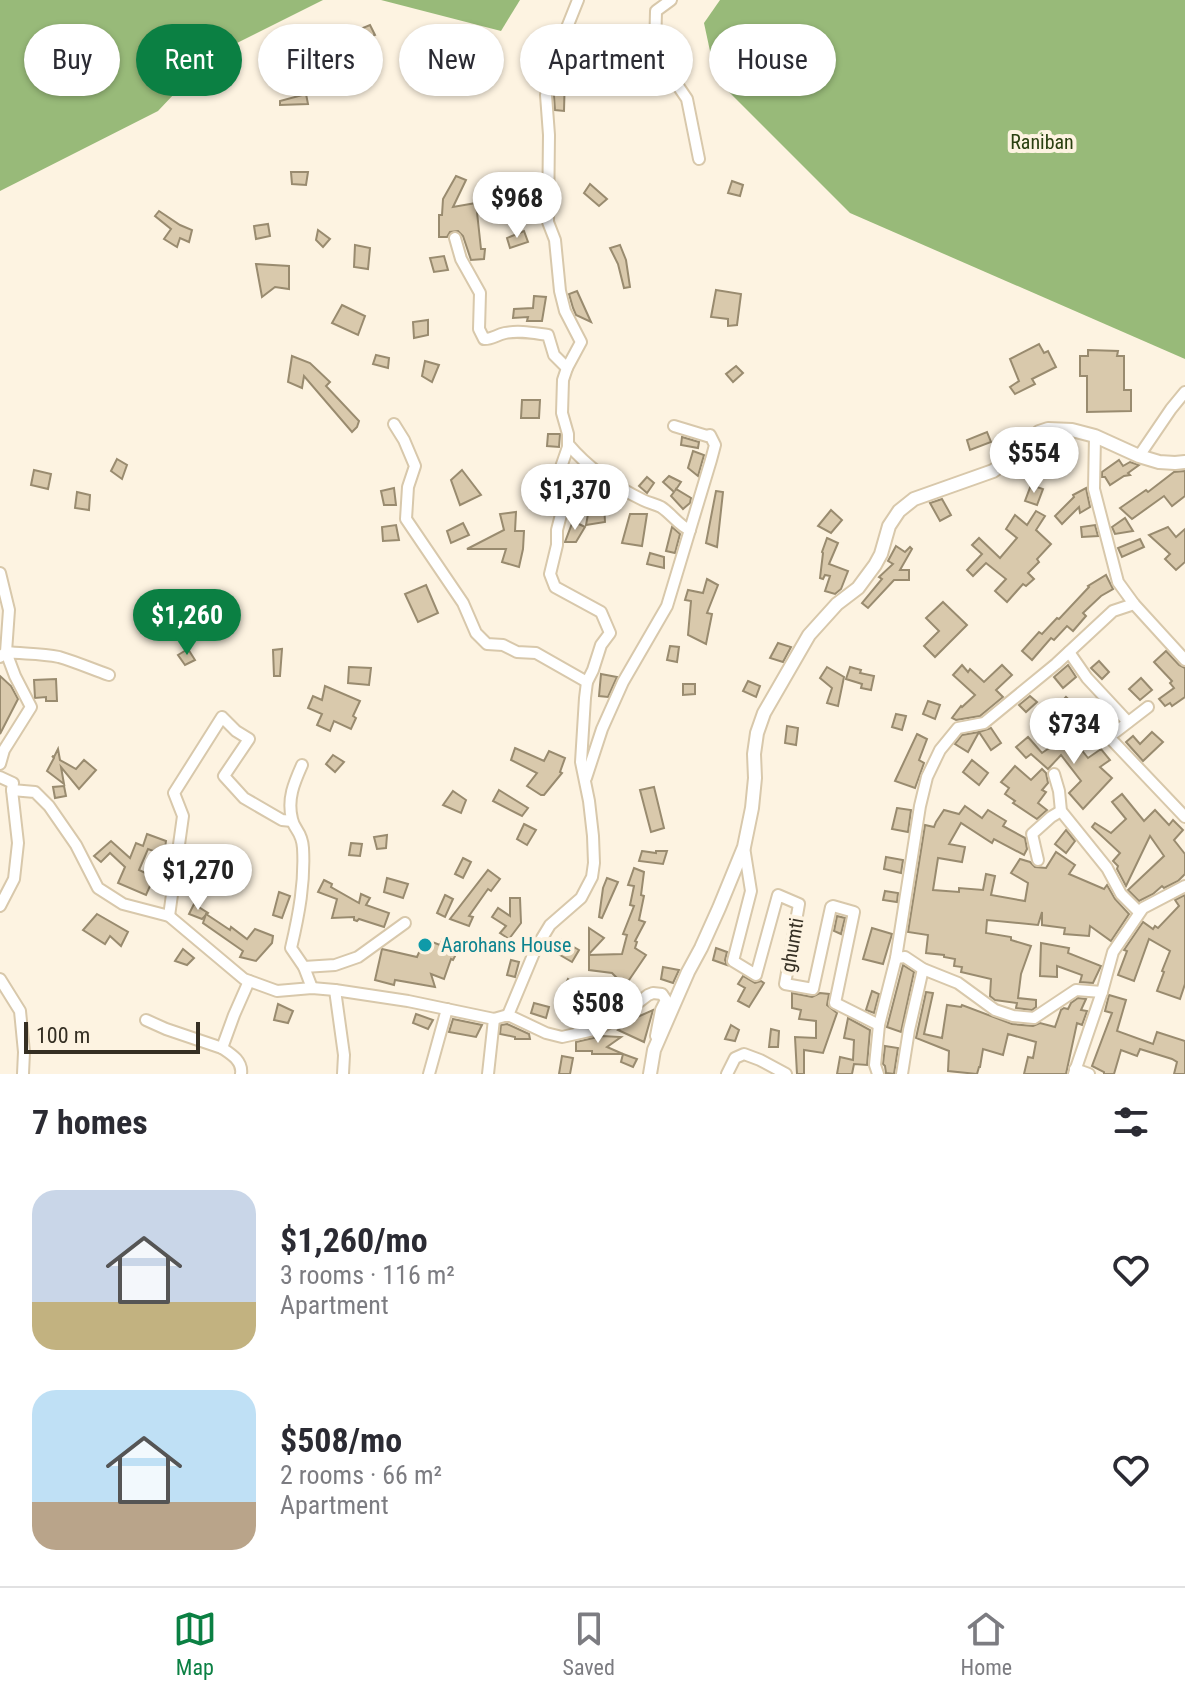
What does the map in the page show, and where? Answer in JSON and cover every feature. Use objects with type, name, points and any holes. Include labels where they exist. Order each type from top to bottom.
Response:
[{"type":"street","points":[[508,1015],[536,948],[550,925],[581,898],[592,877],[593,836],[581,762],[587,682],[601,645],[610,633],[601,612],[555,587],[550,574],[563,507],[560,470],[568,444],[562,413],[563,380],[581,342],[565,311],[555,240],[548,222],[546,95],[558,50],[578,0]]},
{"type":"street","points":[[671,0],[656,11],[655,52],[687,99],[699,159]]},
{"type":"street","points":[[455,238],[461,259],[480,293],[479,329],[484,339],[521,331],[548,335],[554,355],[567,368]]},
{"type":"street","points":[[1139,456],[1185,392]]},
{"type":"street","points":[[394,424],[415,466],[408,487],[406,519],[463,603],[476,633],[487,644],[503,645],[517,652],[536,653],[587,682]]},
{"type":"street","points":[[585,780],[602,729],[623,682],[667,606],[715,445],[710,435],[674,426]]},
{"type":"street","points":[[654,1050],[744,847],[752,808],[755,743],[764,713],[809,635],[837,604],[858,588],[875,565],[889,526],[899,511],[914,499],[993,471],[1039,432],[1057,428],[1095,436],[1159,462],[1185,462]]},
{"type":"street","points":[[1095,436],[1094,489],[1118,582],[1185,660]]},
{"type":"street","points":[[568,444],[608,481],[657,505],[683,528],[690,530]]},
{"type":"street","points":[[0,573],[9,610],[3,654],[31,707],[4,750],[0,764]]},
{"type":"street","points":[[878,1074],[875,1065],[879,1025],[896,958],[920,806],[927,777],[940,750],[958,728],[984,723],[1113,611],[1134,604]]},
{"type":"street","points":[[3,654],[29,652],[58,657],[109,675]]},
{"type":"street","points":[[1069,652],[1087,678],[1128,722]]},
{"type":"street","points":[[1148,707],[1109,737],[1185,817]]},
{"type":"street","points":[[169,916],[183,816],[174,793],[222,717],[249,739],[224,776],[244,798],[282,820],[292,821]]},
{"type":"street","points":[[302,765],[291,791],[292,821],[301,834],[303,848],[301,905],[291,948],[304,967],[312,988]]},
{"type":"street","points":[[1054,774],[1061,811],[1107,868],[1121,894],[1139,912]]},
{"type":"street","points":[[0,777],[13,783],[18,843],[14,879],[0,906]]},
{"type":"street","points":[[12,790],[35,792],[49,806],[76,845],[98,888],[123,904],[169,916],[244,979],[277,991],[335,990],[494,1019],[508,1015],[562,1037],[598,1029],[648,995],[662,994],[666,1000],[661,1010],[650,1074]]},
{"type":"street","points":[[1038,860],[1032,834],[1061,811]]},
{"type":"street","name":"ghumti","points":[[744,847],[751,891],[733,961],[756,975],[778,895],[799,904],[785,984],[813,989],[830,909],[833,906],[854,912],[835,1003],[879,1025]]},
{"type":"street","points":[[1089,1074],[1075,1072],[1113,952],[1143,908],[1185,886]]},
{"type":"street","points":[[304,967],[335,965],[358,957],[405,923]]},
{"type":"street","points":[[896,958],[905,957],[923,969],[958,983],[995,1010],[1013,1016],[1034,1018],[1076,990],[1102,992]]},
{"type":"street","points":[[902,1074],[923,969]]},
{"type":"street","points":[[0,979],[20,1011],[23,1074]]},
{"type":"street","points":[[222,1048],[249,981]]},
{"type":"street","points":[[335,990],[344,1055],[343,1074]]},
{"type":"street","points":[[429,1074],[447,1009]]},
{"type":"street","points":[[488,1074],[494,1019]]},
{"type":"street","points":[[146,1020],[222,1048],[237,1058],[241,1074]]},
{"type":"street","points":[[727,1074],[735,1058],[744,1054],[786,1074]]},
{"type":"green space","points":[[0,0],[323,0],[275,24],[258,24],[258,32],[242,40],[242,24],[136,24],[136,96],[172,96],[158,111],[0,191]]},
{"type":"green space","points":[[381,0],[520,0],[504,26],[474,24]]},
{"type":"green space","name":"Raniban","points":[[720,0],[1185,0],[1185,359],[850,213],[733,96],[836,96],[836,24],[709,24],[709,46],[704,23]]},
{"type":"building","points":[[306,96],[308,104],[280,105],[280,101]]},
{"type":"building","points":[[554,96],[564,96],[564,111],[555,110]]},
{"type":"building","points":[[291,172],[308,172],[306,185],[292,184]]},
{"type":"building","points":[[456,176],[466,180],[453,207],[476,203],[481,249],[485,249],[484,259],[471,260],[463,236],[458,231],[450,232],[447,237],[439,237],[443,199]]},
{"type":"building","points":[[732,181],[743,185],[740,196],[728,193]]},
{"type":"building","points":[[590,184],[607,199],[599,206],[584,193]]},
{"type":"building","points":[[159,211],[192,230],[189,242],[180,238],[177,247],[164,239],[171,229],[155,216]]},
{"type":"building","points":[[268,224],[270,236],[256,239],[254,226]]},
{"type":"building","points":[[318,230],[330,239],[323,247],[316,240]]},
{"type":"building","points":[[524,231],[528,242],[510,248],[507,238]]},
{"type":"building","points":[[355,245],[370,248],[368,269],[354,267]]},
{"type":"building","points":[[620,245],[630,287],[624,288],[610,248]]},
{"type":"building","points":[[444,256],[448,270],[434,272],[430,258]]},
{"type":"building","points":[[256,264],[289,266],[289,289],[275,287],[262,297]]},
{"type":"building","points":[[716,290],[741,294],[737,325],[728,326],[728,319],[711,317]]},
{"type":"building","points":[[577,291],[591,322],[576,315],[569,294]]},
{"type":"building","points":[[534,296],[546,297],[542,321],[527,321],[528,317],[513,318],[514,309],[533,308]]},
{"type":"building","points":[[342,305],[365,316],[358,335],[332,323]]},
{"type":"building","points":[[428,320],[428,335],[414,338],[413,322]]},
{"type":"building","points":[[1039,344],[1044,353],[1048,351],[1056,367],[1032,379],[1035,384],[1015,394],[1010,387],[1019,381],[1010,359]]},
{"type":"building","points":[[1088,350],[1118,351],[1117,356],[1124,356],[1124,390],[1131,390],[1131,411],[1087,412],[1087,376],[1080,376],[1080,356],[1088,356]]},
{"type":"building","points":[[376,355],[389,358],[388,368],[373,364]]},
{"type":"building","points":[[292,356],[310,363],[330,382],[326,386],[359,421],[352,432],[304,376],[302,388],[288,382]]},
{"type":"building","points":[[425,361],[439,365],[432,382],[422,376]]},
{"type":"building","points":[[736,366],[743,373],[733,382],[726,374]]},
{"type":"building","points":[[522,400],[540,400],[539,418],[521,418]]},
{"type":"building","points":[[987,432],[991,442],[970,450],[967,440]]},
{"type":"building","points":[[548,434],[560,434],[559,447],[547,446]]},
{"type":"building","points":[[682,437],[699,442],[698,448],[681,445]]},
{"type":"building","points":[[693,451],[704,455],[698,476],[688,468]]},
{"type":"building","points":[[117,459],[127,465],[122,479],[111,471]]},
{"type":"building","points":[[1119,460],[1123,466],[1130,462],[1139,465],[1128,473],[1130,475],[1110,485],[1102,477],[1102,472]]},
{"type":"building","points":[[34,470],[51,474],[48,489],[31,485]]},
{"type":"building","points":[[462,470],[481,495],[460,505],[451,480]]},
{"type":"building","points":[[1185,471],[1185,496],[1172,506],[1164,496],[1132,519],[1120,508],[1174,472]]},
{"type":"building","points":[[669,476],[681,482],[676,489],[691,498],[683,509],[671,496],[674,492],[663,482]]},
{"type":"building","points":[[647,477],[654,483],[647,493],[639,486]]},
{"type":"building","points":[[1031,485],[1043,489],[1037,505],[1025,501]]},
{"type":"building","points":[[394,488],[396,505],[384,505],[381,491]]},
{"type":"building","points":[[1086,488],[1090,507],[1080,513],[1079,507],[1062,524],[1055,516],[1073,495]]},
{"type":"building","points":[[716,491],[723,492],[717,547],[706,543]]},
{"type":"building","points":[[77,492],[90,495],[89,510],[75,508]]},
{"type":"building","points":[[942,499],[951,515],[940,521],[930,503]]},
{"type":"building","points":[[590,503],[604,504],[605,522],[586,525]]},
{"type":"building","points":[[831,510],[842,520],[831,533],[818,526]]},
{"type":"building","points":[[1036,511],[1045,516],[1036,530],[1051,544],[1028,573],[1034,579],[1026,586],[1023,584],[1007,602],[995,591],[1006,579],[986,563],[973,576],[967,570],[982,554],[972,545],[979,538],[1000,558],[1017,538],[1006,529],[1015,515],[1027,525]]},
{"type":"building","points":[[516,512],[515,531],[524,531],[519,567],[502,562],[506,549],[467,549],[504,530],[500,514]]},
{"type":"building","points":[[630,514],[647,514],[642,546],[622,543]]},
{"type":"building","points":[[1125,518],[1133,531],[1115,534],[1112,527]]},
{"type":"building","points":[[573,521],[585,527],[576,542],[565,542]]},
{"type":"building","points":[[463,523],[469,535],[451,543],[447,531]]},
{"type":"building","points":[[396,525],[399,540],[383,541],[382,527]]},
{"type":"building","points":[[1095,525],[1098,536],[1082,537],[1081,527]]},
{"type":"building","points":[[672,527],[680,534],[675,553],[666,551]]},
{"type":"building","points":[[1168,527],[1176,537],[1185,529],[1185,562],[1176,570],[1165,559],[1170,554],[1149,535]]},
{"type":"building","points":[[827,538],[838,543],[829,564],[848,571],[841,589],[835,594],[825,591],[830,576],[820,578],[822,552]]},
{"type":"building","points":[[1140,539],[1144,547],[1122,557],[1118,548]]},
{"type":"building","points":[[896,546],[905,552],[910,547],[912,549],[900,570],[909,570],[909,580],[894,580],[868,608],[862,603],[882,579],[879,577],[893,564],[888,561]]},
{"type":"building","points":[[650,553],[664,557],[664,568],[647,564]]},
{"type":"building","points":[[1106,575],[1113,589],[1083,613],[1086,616],[1073,631],[1067,626],[1054,640],[1051,638],[1032,660],[1022,651],[1039,632],[1042,634],[1059,619],[1088,586]]},
{"type":"building","points":[[707,579],[718,585],[707,613],[712,614],[706,644],[688,635],[691,601],[685,600],[688,590],[703,593]]},
{"type":"building","points":[[426,585],[438,613],[418,622],[405,594]]},
{"type":"building","points":[[943,602],[967,625],[935,657],[924,646],[939,631],[926,618]]},
{"type":"building","points":[[154,612],[164,615],[160,629],[150,624]]},
{"type":"building","points":[[778,643],[791,647],[783,662],[770,658]]},
{"type":"building","points":[[670,646],[679,647],[677,662],[667,660]]},
{"type":"building","points":[[188,649],[195,660],[185,665],[178,655]]},
{"type":"building","points":[[282,649],[280,676],[274,676],[273,650]]},
{"type":"building","points":[[1166,651],[1185,668],[1185,697],[1172,706],[1170,703],[1165,706],[1159,699],[1174,688],[1170,683],[1172,681],[1154,662]]},
{"type":"building","points":[[1099,661],[1109,672],[1102,679],[1091,668]]},
{"type":"building","points":[[962,665],[984,682],[1002,665],[1012,675],[996,690],[1003,697],[980,716],[956,720],[952,718],[961,706],[975,695],[953,675]]},
{"type":"building","points":[[1068,665],[1076,677],[1063,688],[1054,677]]},
{"type":"building","points":[[349,667],[371,668],[369,685],[348,683]]},
{"type":"building","points":[[827,667],[844,677],[838,706],[827,703],[832,688],[820,678]]},
{"type":"building","points":[[850,667],[874,676],[871,690],[846,679]]},
{"type":"building","points":[[601,674],[617,677],[608,697],[599,696]]},
{"type":"building","points":[[0,676],[11,686],[18,699],[0,734]]},
{"type":"building","points":[[1141,678],[1152,690],[1140,700],[1129,689]]},
{"type":"building","points":[[56,679],[57,701],[46,701],[46,697],[35,698],[34,680]]},
{"type":"building","points":[[748,681],[760,686],[756,697],[743,691]]},
{"type":"building","points":[[683,684],[695,684],[695,694],[683,695]]},
{"type":"building","points":[[325,686],[360,701],[351,729],[334,721],[330,731],[317,725],[322,714],[308,708],[313,696],[322,700]]},
{"type":"building","points":[[1030,696],[1037,702],[1026,712],[1019,705]]},
{"type":"building","points":[[1066,697],[1074,704],[1078,700],[1089,712],[1071,730],[1055,709]]},
{"type":"building","points":[[928,701],[940,705],[935,719],[923,714]]},
{"type":"building","points":[[896,714],[906,716],[902,730],[892,727]]},
{"type":"building","points":[[787,726],[798,728],[796,745],[785,743]]},
{"type":"building","points":[[991,728],[1001,743],[991,750],[979,732]]},
{"type":"building","points":[[979,732],[968,752],[955,744],[962,735]]},
{"type":"building","points":[[1152,732],[1163,742],[1143,761],[1126,742],[1133,736],[1140,744]]},
{"type":"building","points":[[917,734],[927,739],[919,760],[924,763],[915,788],[895,781]]},
{"type":"building","points":[[1069,734],[1088,758],[1101,749],[1110,760],[1100,767],[1112,778],[1083,809],[1069,793],[1081,781],[1061,755],[1048,769],[1031,754],[1026,758],[1016,747],[1028,737],[1042,753]]},
{"type":"building","points":[[515,748],[544,761],[549,751],[565,758],[562,773],[544,795],[527,786],[537,773],[511,760]]},
{"type":"building","points":[[58,749],[60,760],[76,769],[84,760],[96,770],[79,789],[61,767],[64,784],[47,771]]},
{"type":"building","points":[[333,755],[344,762],[335,772],[326,764]]},
{"type":"building","points":[[972,760],[988,773],[979,785],[963,772]]},
{"type":"building","points":[[1015,766],[1031,780],[1042,769],[1046,773],[1048,783],[1042,790],[1046,792],[1038,803],[1047,810],[1037,819],[1005,794],[1009,788],[1001,782]]},
{"type":"building","points":[[64,786],[66,796],[55,798],[53,787]]},
{"type":"building","points":[[654,787],[664,828],[651,832],[640,790]]},
{"type":"building","points":[[499,790],[528,808],[522,816],[493,801]]},
{"type":"building","points":[[453,791],[466,800],[461,813],[443,805]]},
{"type":"building","points":[[1122,794],[1144,821],[1155,810],[1169,825],[1173,820],[1183,830],[1174,840],[1185,854],[1185,874],[1178,881],[1164,888],[1162,886],[1139,901],[1128,890],[1164,856],[1150,836],[1126,886],[1113,861],[1120,853],[1092,827],[1095,823],[1111,833],[1126,819],[1112,802]]},
{"type":"building","points":[[965,806],[982,818],[988,810],[1006,821],[1003,826],[1025,838],[1027,849],[1024,855],[994,839],[992,843],[961,823],[949,844],[965,847],[962,862],[938,858],[933,890],[983,890],[986,874],[995,876],[991,895],[1025,901],[1028,883],[1011,873],[1020,859],[1035,867],[1046,868],[1056,852],[1075,865],[1069,874],[1104,889],[1107,885],[1129,914],[1111,941],[1090,926],[1089,936],[1064,934],[1065,928],[1042,925],[1042,912],[1038,925],[987,920],[986,933],[1011,937],[1011,940],[1031,946],[1021,974],[1018,998],[1036,1000],[1036,1007],[1032,1010],[1016,1008],[1017,1003],[995,1000],[990,996],[991,979],[961,972],[962,967],[954,966],[955,959],[926,953],[928,935],[908,932],[925,825],[934,827],[944,810],[959,814]]},
{"type":"building","points":[[897,808],[911,810],[908,832],[892,829]]},
{"type":"building","points":[[524,824],[536,830],[527,845],[517,839]]},
{"type":"building","points":[[1066,830],[1075,841],[1066,853],[1055,844]]},
{"type":"building","points":[[147,834],[166,841],[164,855],[148,849],[139,870],[154,877],[146,895],[118,883],[125,867],[110,853],[101,862],[94,856],[111,841],[130,858],[136,843],[143,846]]},
{"type":"building","points":[[387,835],[386,848],[377,849],[374,837]]},
{"type":"building","points":[[351,843],[362,844],[360,856],[349,855]]},
{"type":"building","points":[[642,851],[667,851],[663,864],[639,861]]},
{"type":"building","points":[[886,857],[903,860],[901,873],[884,869]]},
{"type":"building","points":[[463,858],[471,862],[463,878],[455,874]]},
{"type":"building","points":[[634,868],[644,872],[641,895],[644,896],[639,920],[645,922],[635,941],[635,948],[646,955],[625,986],[612,973],[589,970],[589,955],[622,954],[627,935],[623,934],[634,906],[630,905],[634,886],[628,885]]},
{"type":"building","points":[[488,870],[500,879],[491,891],[488,889],[469,916],[473,917],[469,926],[450,919]]},
{"type":"building","points":[[387,878],[408,884],[403,898],[384,892]]},
{"type":"building","points":[[607,878],[618,882],[602,918],[599,917]]},
{"type":"building","points":[[324,880],[359,903],[361,894],[370,898],[366,905],[389,913],[384,927],[354,920],[354,917],[332,918],[337,899],[318,892]]},
{"type":"building","points":[[885,891],[898,893],[897,902],[883,900]]},
{"type":"building","points":[[279,892],[290,896],[282,918],[273,915]]},
{"type":"building","points":[[445,895],[453,899],[445,917],[437,913]]},
{"type":"building","points":[[1185,895],[1185,984],[1180,999],[1157,991],[1170,951],[1149,939],[1134,981],[1118,975],[1127,951],[1124,950],[1143,922],[1153,929],[1155,926],[1158,928],[1179,906],[1175,900]]},
{"type":"building","points":[[510,898],[520,898],[521,923],[509,939],[500,933],[506,926],[492,917],[498,908],[510,916]]},
{"type":"building","points":[[194,904],[208,913],[202,919],[189,914]]},
{"type":"building","points":[[97,914],[128,932],[121,946],[110,936],[105,944],[83,930]]},
{"type":"building","points":[[206,914],[247,939],[255,929],[273,936],[272,943],[256,961],[240,957],[243,951],[203,923]]},
{"type":"building","points":[[837,916],[845,918],[841,934],[834,931]]},
{"type":"building","points":[[589,928],[604,938],[589,954]]},
{"type":"building","points":[[872,928],[892,934],[883,964],[863,959]]},
{"type":"building","points":[[444,936],[461,945],[451,959],[444,979],[431,974],[435,987],[395,980],[394,985],[375,980],[382,949],[417,957],[424,941],[440,945]]},
{"type":"building","points":[[560,939],[579,950],[572,962],[553,951]]},
{"type":"building","points":[[1041,943],[1069,948],[1068,953],[1101,966],[1093,983],[1080,982],[1082,975],[1057,966],[1057,977],[1040,976]]},
{"type":"building","points":[[716,948],[727,952],[727,965],[713,960]]},
{"type":"building","points":[[183,949],[194,958],[187,965],[175,961]]},
{"type":"building","points":[[511,960],[519,962],[515,977],[507,975]]},
{"type":"building","points":[[903,965],[914,972],[901,1032],[887,1027]]},
{"type":"building","points":[[663,967],[679,970],[673,983],[661,979]]},
{"type":"building","points":[[743,976],[755,983],[764,983],[749,1007],[738,1001],[745,988],[738,984]]},
{"type":"building","points":[[568,979],[580,987],[570,1001],[560,995]]},
{"type":"building","points":[[872,991],[879,994],[874,1013],[866,1010]]},
{"type":"building","points":[[926,992],[933,993],[924,1034],[942,1038],[947,1005],[962,1005],[1012,1024],[1033,1026],[1040,1023],[1055,1027],[1061,1010],[1068,1009],[1078,998],[1086,999],[1081,1010],[1087,1011],[1082,1025],[1077,1023],[1066,1074],[1024,1074],[1028,1057],[1033,1058],[1036,1042],[1008,1034],[1003,1055],[983,1049],[977,1074],[948,1071],[949,1051],[916,1038]]},
{"type":"building","points":[[792,993],[812,997],[820,993],[829,994],[827,1005],[837,1013],[823,1053],[804,1050],[804,1074],[797,1074],[795,1037],[816,1038],[816,1021],[799,1019],[801,1010],[792,1008]]},
{"type":"building","points":[[1109,995],[1126,1000],[1117,1031],[1153,1044],[1157,1032],[1185,1041],[1185,1074],[1174,1074],[1177,1062],[1172,1059],[1140,1049],[1137,1056],[1121,1050],[1114,1074],[1104,1074],[1092,1066],[1112,1013],[1105,1011]]},
{"type":"building","points":[[534,1003],[549,1007],[546,1018],[531,1013]]},
{"type":"building","points":[[278,1004],[293,1011],[288,1023],[274,1020]]},
{"type":"building","points":[[653,1010],[644,1042],[618,1030],[633,1019]]},
{"type":"building","points":[[416,1014],[433,1020],[428,1029],[413,1023]]},
{"type":"building","points":[[848,1018],[870,1030],[867,1065],[854,1064],[852,1074],[837,1074],[840,1057],[853,1060],[854,1040],[844,1038]]},
{"type":"building","points":[[453,1019],[482,1025],[476,1037],[449,1032]]},
{"type":"building","points":[[507,1024],[529,1034],[530,1039],[515,1039],[500,1034],[501,1025]]},
{"type":"building","points":[[731,1025],[739,1030],[735,1041],[725,1039]]},
{"type":"building","points":[[771,1029],[779,1031],[778,1047],[769,1047]]},
{"type":"building","points":[[602,1036],[621,1037],[607,1047],[623,1054],[576,1051],[576,1042]]},
{"type":"building","points":[[885,1046],[898,1048],[894,1074],[886,1073],[883,1064]]},
{"type":"building","points":[[623,1054],[637,1059],[633,1067],[621,1062]]},
{"type":"building","points":[[562,1056],[573,1058],[570,1074],[559,1074]]},
{"type":"place","name":"Aarohans House","points":[[425,945]]}]
